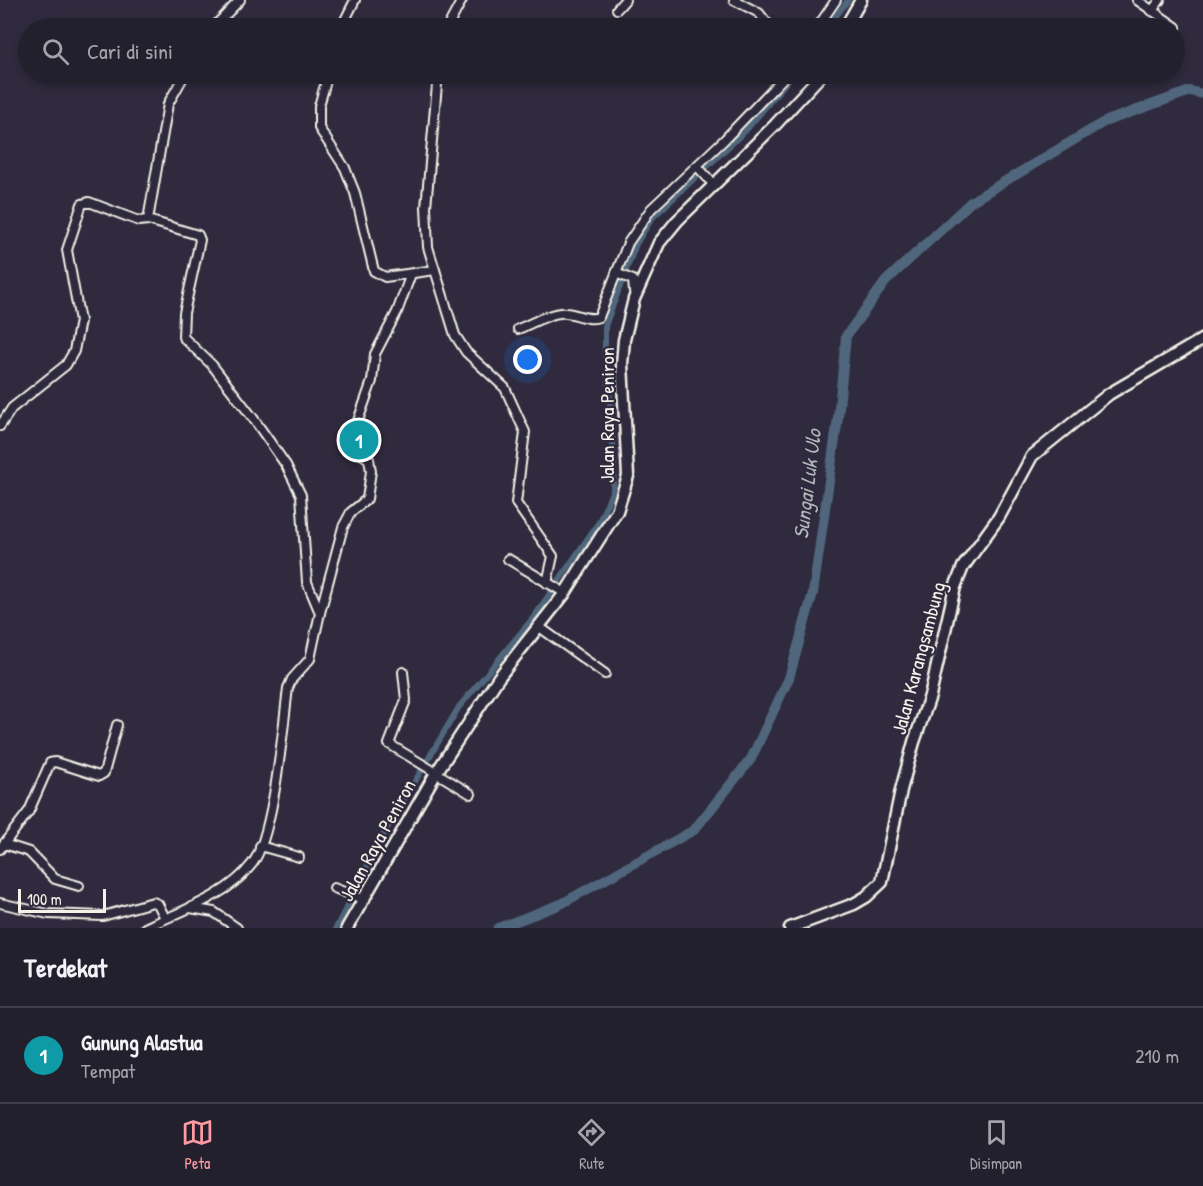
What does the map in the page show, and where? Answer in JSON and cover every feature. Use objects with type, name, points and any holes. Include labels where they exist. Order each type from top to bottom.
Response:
[{"type":"main road","points":[[851,18],[861,0]]},
{"type":"main road","name":"Jalan Raya Peniron","points":[[347,928],[358,897],[432,770],[609,527],[626,484],[628,451],[623,348],[634,300],[662,238],[711,182],[814,84]]},
{"type":"main road","name":"Jalan Karangsambung","points":[[790,928],[854,904],[882,882],[901,790],[930,696],[955,587],[963,567],[999,517],[1025,465],[1032,456],[1109,394],[1203,339]]},
{"type":"street","points":[[223,18],[240,0]]},
{"type":"street","points":[[346,18],[355,0]]},
{"type":"street","points":[[452,18],[462,0]]},
{"type":"street","points":[[616,9],[625,0]]},
{"type":"street","points":[[734,0],[759,13],[763,18]]},
{"type":"street","points":[[824,18],[836,0]]},
{"type":"street","points":[[1137,0],[1162,18]]},
{"type":"street","points":[[1152,11],[1160,0]]},
{"type":"street","points":[[148,220],[168,104],[179,84]]},
{"type":"street","points":[[325,84],[319,106],[319,128],[345,168],[355,193],[374,272],[382,277],[435,270]]},
{"type":"street","points":[[437,84],[426,207],[428,247],[455,335],[466,352],[505,388],[525,432],[516,503],[553,556],[548,584]]},
{"type":"street","points":[[518,329],[558,313],[596,318],[603,312],[628,243],[645,216],[698,167],[777,84]]},
{"type":"street","points":[[698,167],[711,182]]},
{"type":"street","points":[[0,426],[12,408],[66,365],[74,351],[80,321],[67,250],[82,205],[88,201],[139,221],[148,220],[196,234],[200,238],[184,314],[183,337],[212,365],[253,418],[286,465],[299,490],[307,582],[320,613]]},
{"type":"street","points":[[145,928],[189,908],[239,876],[252,864],[260,846],[275,783],[288,688],[292,679],[310,659],[343,527],[351,512],[367,499],[371,471],[369,459],[354,449],[352,435],[369,390],[376,349],[397,312],[411,274]]},
{"type":"street","points":[[618,274],[634,282],[634,300]]},
{"type":"street","points":[[508,559],[561,591]]},
{"type":"street","points":[[538,626],[605,674]]},
{"type":"street","points":[[403,672],[406,700],[388,742],[471,794]]},
{"type":"street","points":[[79,886],[55,879],[29,852],[2,846],[29,811],[50,763],[55,762],[99,776],[104,773],[117,725]]},
{"type":"street","points":[[260,846],[299,857]]},
{"type":"street","points":[[334,888],[358,897]]},
{"type":"street","points":[[0,903],[48,914],[104,916],[153,902],[158,904],[165,918]]},
{"type":"street","points":[[189,908],[213,912],[237,928]]},
{"type":"waterway","points":[[834,18],[848,0]]},
{"type":"waterway","points":[[336,928],[382,837],[459,707],[534,617],[599,522],[613,490],[614,462],[605,354],[605,326],[636,244],[652,218],[746,130],[785,84]]},
{"type":"waterway","name":"Sungai Luk Ulo","points":[[498,928],[561,904],[694,830],[751,759],[789,678],[813,593],[838,418],[846,336],[886,281],[972,201],[1104,122],[1190,91],[1203,94]]},
{"type":"place","name":"Gunung Alastua","points":[[359,440]]}]
